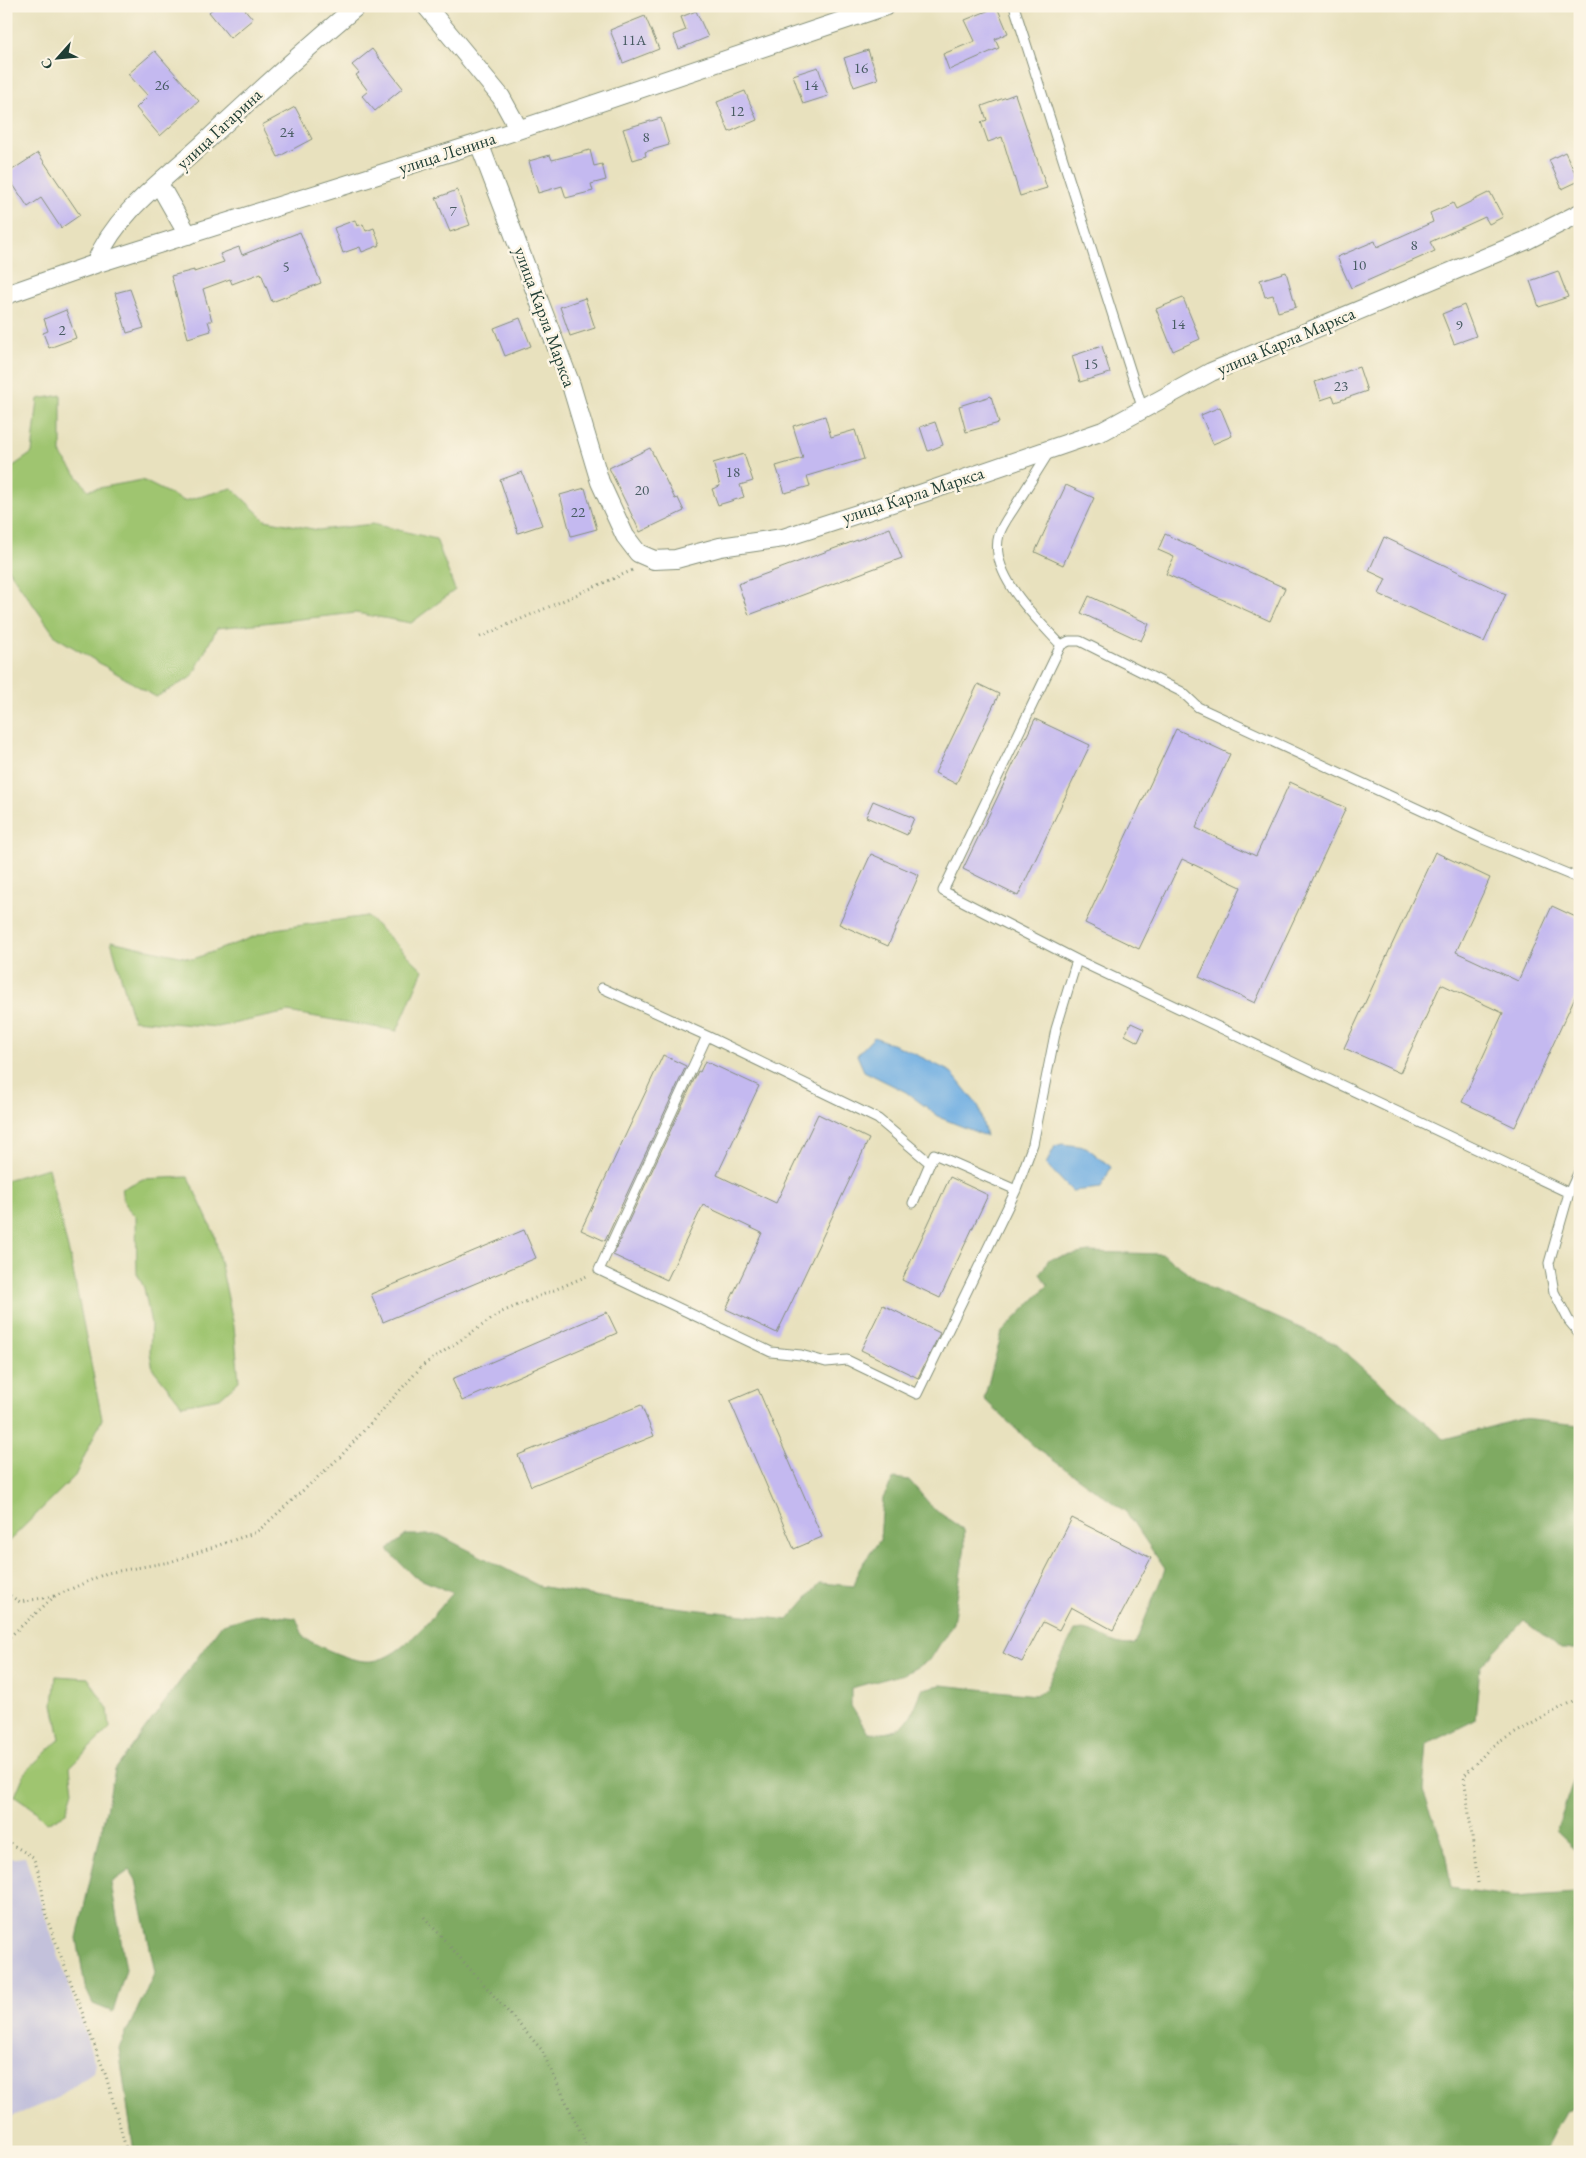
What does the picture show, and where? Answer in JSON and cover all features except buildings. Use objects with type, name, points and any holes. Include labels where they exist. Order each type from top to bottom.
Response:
[{"type":"street","name":"улица Гагарина","points":[[95,264],[110,234],[159,184],[312,43],[357,6]]},
{"type":"street","points":[[426,6],[501,97],[518,128]]},
{"type":"street","name":"улица Ленина","points":[[6,296],[95,264],[479,143],[518,128],[886,6]]},
{"type":"street","name":"улица Карла Маркса","points":[[479,143],[571,385],[600,482],[625,536],[638,553],[654,560],[676,559],[720,547],[783,538],[923,493],[1103,431],[1211,372],[1526,241],[1580,213]]},
{"type":"street","points":[[159,184],[188,235]]},
{"type":"lane","points":[[1014,6],[1143,410]]},
{"type":"lane","points":[[1052,447],[1006,521],[999,535],[998,551],[1004,570],[1020,600],[1061,645]]},
{"type":"lane","points":[[1569,1192],[1077,960],[943,891],[1061,645],[1069,641],[1080,641],[1182,692],[1198,707],[1483,839],[1580,879]]},
{"type":"lane","points":[[707,1036],[600,1270],[771,1352],[801,1355],[826,1362],[847,1360],[917,1394],[1016,1190],[1032,1144],[1056,1029],[1077,960]]},
{"type":"lane","points":[[602,988],[707,1036],[878,1119],[930,1163]]},
{"type":"lane","points":[[912,1202],[934,1154],[1016,1190]]},
{"type":"lane","points":[[1580,1169],[1569,1192],[1550,1263],[1554,1292],[1569,1321],[1580,1334]]},
{"type":"path","points":[[480,637],[654,560]]},
{"type":"path","points":[[6,1593],[20,1602],[55,1596],[107,1573],[170,1562],[257,1532],[340,1457],[422,1366],[502,1312],[600,1270]]},
{"type":"path","points":[[6,1640],[55,1596]]},
{"type":"path","points":[[1478,1883],[1464,1776],[1492,1746],[1580,1697]]},
{"type":"path","points":[[6,1842],[33,1857],[40,1876],[46,1916],[106,2076],[127,2152]]},
{"type":"path","points":[[424,1917],[541,2049],[590,2152]]},
{"type":"shaded area","points":[[25,1857],[95,2063],[93,2073],[55,2099],[6,2119],[6,1859]]},
{"type":"green space","points":[[61,395],[61,455],[88,490],[142,480],[184,501],[232,488],[265,520],[318,530],[373,524],[436,539],[455,590],[411,623],[356,613],[217,628],[192,677],[156,697],[56,637],[6,566],[6,471],[32,453],[38,399]]},
{"type":"green space","points":[[367,916],[423,970],[397,1031],[288,1012],[218,1027],[133,1020],[111,941],[193,959],[275,929]]},
{"type":"green space","points":[[48,1168],[71,1261],[102,1419],[75,1476],[6,1544],[6,1180]]},
{"type":"green space","points":[[188,1177],[214,1233],[234,1326],[239,1381],[220,1398],[182,1405],[153,1369],[150,1353],[151,1324],[144,1288],[137,1273],[136,1217],[125,1205],[121,1189],[143,1179]]},
{"type":"green space","points":[[1088,1252],[1162,1254],[1210,1288],[1336,1344],[1444,1439],[1521,1419],[1580,1425],[1580,1649],[1561,1649],[1524,1620],[1480,1667],[1475,1720],[1427,1744],[1423,1791],[1444,1846],[1451,1888],[1515,1897],[1575,1893],[1580,1889],[1580,2108],[1565,2111],[1544,2152],[134,2152],[119,2048],[155,1972],[136,1880],[130,1870],[111,1883],[126,1969],[113,2012],[93,2004],[85,1987],[77,1938],[115,1770],[222,1624],[261,1614],[296,1618],[304,1638],[328,1650],[355,1660],[372,1661],[383,1658],[395,1652],[417,1634],[453,1593],[413,1576],[388,1550],[406,1535],[439,1535],[539,1586],[622,1601],[788,1620],[820,1583],[854,1586],[860,1567],[880,1540],[883,1498],[894,1478],[909,1480],[934,1509],[964,1530],[965,1546],[953,1623],[930,1660],[904,1674],[851,1688],[851,1706],[868,1733],[890,1732],[905,1723],[914,1709],[922,1689],[941,1685],[1035,1695],[1045,1690],[1075,1630],[1092,1632],[1119,1644],[1135,1644],[1165,1569],[1126,1512],[1036,1448],[984,1399],[1002,1332],[1048,1285],[1040,1274],[1049,1259]]},
{"type":"green space","points":[[56,1676],[88,1678],[108,1709],[110,1728],[70,1767],[73,1791],[66,1813],[47,1823],[31,1807],[15,1796],[25,1772],[60,1739],[53,1704]]},
{"type":"green space","points":[[1580,1763],[1580,1854],[1556,1831]]},
{"type":"water","points":[[874,1037],[907,1050],[951,1072],[979,1107],[986,1136],[941,1118],[906,1092],[864,1071],[857,1055]]},
{"type":"water","points":[[1062,1144],[1086,1147],[1111,1167],[1101,1188],[1072,1191],[1046,1164],[1055,1146]]}]
